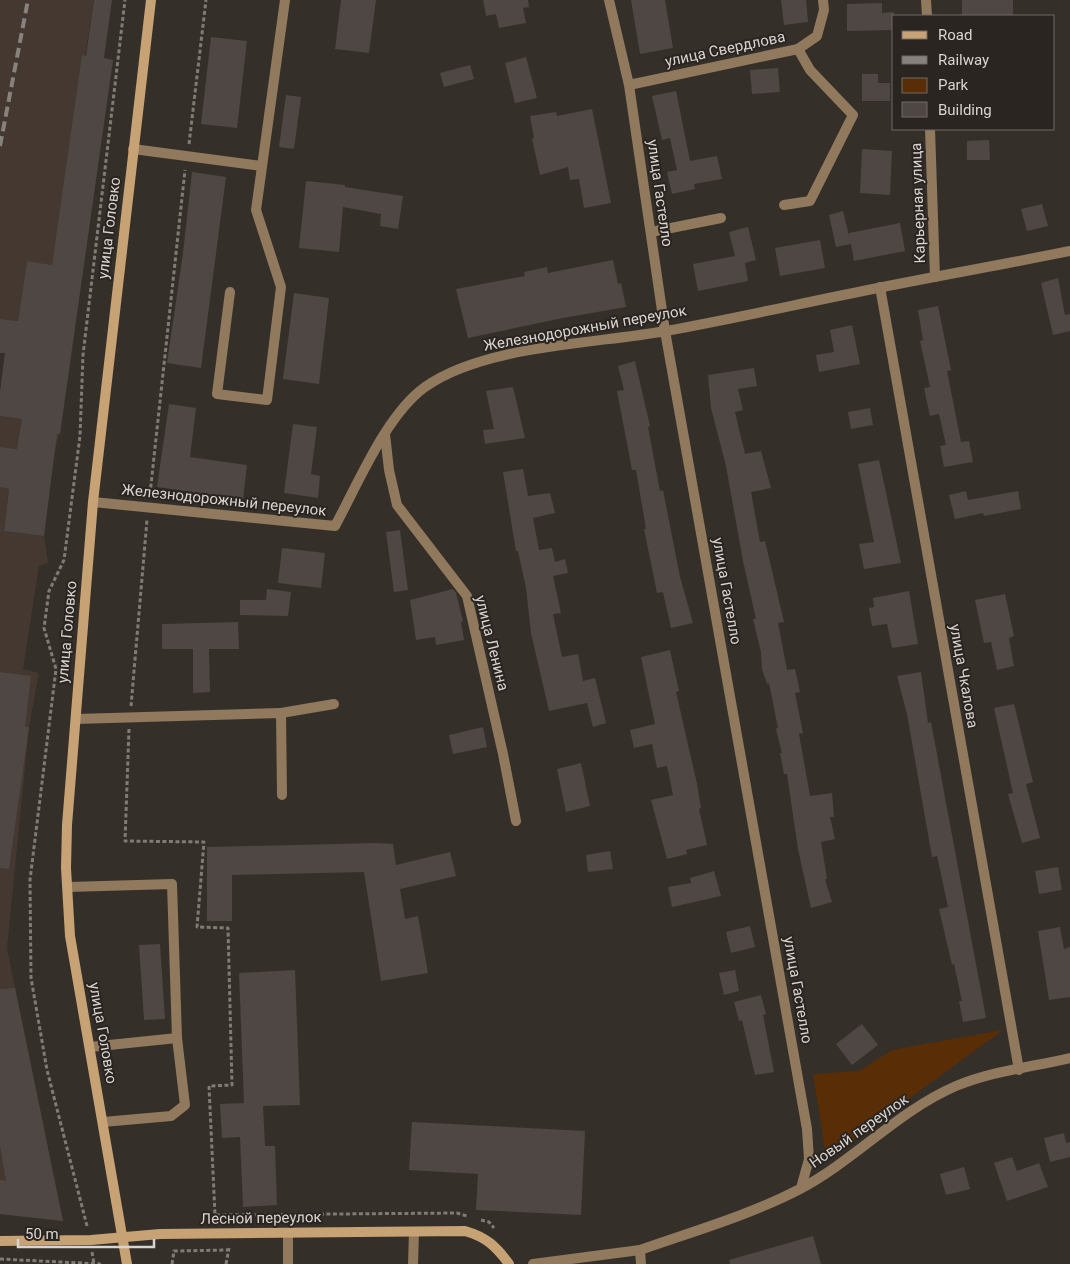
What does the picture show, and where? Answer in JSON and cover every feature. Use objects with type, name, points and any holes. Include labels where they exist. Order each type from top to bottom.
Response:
[{"type":"main road","name":"улица Головко","points":[[127,1264],[124,1237],[70,936],[67,825],[93,502],[151,0]]},
{"type":"main road","name":"Лесной переулок","points":[[0,1242],[91,1240],[124,1237],[465,1230],[483,1237],[497,1248],[509,1264]]},
{"type":"street","points":[[230,292],[217,394],[267,400],[281,287],[256,210],[285,0]]},
{"type":"street","name":"улица Гастелло","points":[[609,0],[629,85],[665,331],[807,1129],[809,1159],[802,1188]]},
{"type":"street","name":"улица Свердлова","points":[[629,85],[798,49],[817,36],[824,10],[823,0]]},
{"type":"street","points":[[926,0],[927,15]]},
{"type":"street","points":[[784,205],[810,201],[853,114],[810,70],[798,49]]},
{"type":"street","name":"Карьерная улица","points":[[930,130],[935,277]]},
{"type":"street","points":[[134,149],[187,158],[262,166]]},
{"type":"street","points":[[651,232],[721,218]]},
{"type":"street","name":"Железнодорожный переулок","points":[[93,502],[335,526],[385,433],[402,409],[423,388],[448,373],[481,361],[515,354],[665,331],[880,287],[1070,251]]},
{"type":"street","name":"улица Чкалова","points":[[880,287],[1019,1070]]},
{"type":"street","name":"улица Ленина","points":[[385,433],[388,470],[397,505],[467,596],[503,754],[516,821]]},
{"type":"street","points":[[76,719],[281,713],[334,704]]},
{"type":"street","points":[[281,713],[282,796]]},
{"type":"street","points":[[68,886],[172,884],[177,1038],[184,1105],[171,1116],[103,1122]]},
{"type":"street","points":[[90,1047],[177,1038]]},
{"type":"street","name":"Новый переулок","points":[[640,1250],[770,1204],[802,1188],[835,1169],[888,1128],[932,1098],[982,1076],[1019,1070],[1070,1058]]},
{"type":"street","points":[[413,1264],[414,1232]]},
{"type":"street","points":[[288,1233],[288,1264]]},
{"type":"street","points":[[533,1264],[640,1250],[641,1264]]},
{"type":"path","points":[[94,1263],[91,1240],[47,1070],[31,978],[30,880],[56,669],[44,628],[49,591],[64,560],[72,503],[80,436],[83,355],[90,287],[125,0]]},
{"type":"path","points":[[206,0],[148,508],[130,717],[125,841],[204,842],[197,927],[228,928],[232,1086],[209,1086],[215,1215],[457,1213],[489,1222],[495,1229]]},
{"type":"path","points":[[172,1264],[174,1250],[230,1250]]},
{"type":"path","points":[[0,1259],[101,1264]]},
{"type":"shaded area","points":[[0,0],[94,0],[52,265],[27,261],[18,321],[0,319]]},
{"type":"shaded area","points":[[0,416],[22,419],[21,428],[59,434],[54,454],[0,447]]},
{"type":"shaded area","points":[[0,487],[9,489],[4,531],[44,536],[48,563],[39,566],[23,669],[39,673],[29,727],[7,948],[63,1221],[0,1214]]},
{"type":"green space","points":[[1003,1030],[855,1138],[839,1152],[826,1156],[813,1074],[859,1071],[892,1050]]},
{"type":"building","points":[[94,0],[112,0],[104,58],[113,60],[60,434],[57,434],[44,536],[4,531],[9,489],[0,487],[0,447],[17,449],[22,419],[0,416],[0,392],[5,353],[0,353],[0,319],[18,321],[27,261],[52,265],[82,55],[86,56]]},
{"type":"building","points":[[341,0],[376,0],[369,53],[335,49]]},
{"type":"building","points":[[483,0],[528,0],[529,7],[523,8],[526,23],[499,28],[496,14],[486,16]]},
{"type":"building","points":[[631,0],[665,0],[673,48],[640,54]]},
{"type":"building","points":[[781,0],[806,0],[808,22],[784,25]]},
{"type":"building","points":[[962,0],[1013,0],[1013,15],[962,15]]},
{"type":"building","points":[[882,3],[882,13],[894,12],[894,15],[892,15],[892,30],[847,31],[847,4]]},
{"type":"building","points":[[211,37],[247,41],[237,128],[201,124]]},
{"type":"building","points":[[526,57],[537,98],[515,103],[505,63]]},
{"type":"building","points":[[470,65],[474,79],[444,87],[440,73]]},
{"type":"building","points":[[778,68],[780,92],[752,94],[750,70]]},
{"type":"building","points":[[862,74],[878,74],[878,83],[890,83],[890,101],[862,101]]},
{"type":"building","points":[[676,91],[690,161],[717,156],[722,179],[694,184],[695,189],[672,194],[667,172],[677,170],[670,138],[662,140],[652,96]]},
{"type":"building","points":[[286,95],[301,97],[294,149],[279,147]]},
{"type":"building","points":[[592,109],[611,203],[584,208],[579,179],[570,180],[568,167],[540,175],[532,139],[534,138],[530,116],[556,112],[557,116]]},
{"type":"building","points":[[989,140],[990,160],[967,160],[967,141]]},
{"type":"building","points":[[862,149],[892,151],[890,195],[860,193]]},
{"type":"building","points":[[192,172],[226,177],[201,368],[167,363],[183,253]]},
{"type":"building","points":[[306,181],[345,185],[345,187],[403,196],[398,229],[380,226],[381,214],[343,207],[339,252],[299,248]]},
{"type":"building","points":[[1042,204],[1048,226],[1027,231],[1021,209]]},
{"type":"building","points":[[843,211],[849,236],[849,233],[900,223],[905,251],[854,261],[851,244],[836,247],[829,215]]},
{"type":"building","points":[[748,227],[756,260],[745,263],[748,281],[698,291],[693,264],[735,256],[729,232]]},
{"type":"building","points":[[820,240],[825,268],[780,276],[775,248]]},
{"type":"building","points":[[613,260],[618,284],[621,283],[626,307],[468,338],[456,289],[525,276],[524,272],[547,267],[548,273]]},
{"type":"building","points":[[1058,278],[1065,315],[1070,314],[1070,331],[1053,335],[1041,283]]},
{"type":"building","points":[[294,293],[329,298],[319,384],[283,379]]},
{"type":"building","points":[[938,306],[951,370],[947,371],[961,442],[969,441],[973,462],[944,467],[940,446],[946,445],[939,414],[930,416],[924,388],[930,387],[920,341],[923,340],[918,310]]},
{"type":"building","points":[[852,325],[860,364],[819,372],[816,355],[834,352],[830,330]]},
{"type":"building","points":[[635,361],[650,426],[648,427],[660,491],[663,490],[680,577],[693,623],[671,628],[663,592],[657,593],[644,529],[646,529],[636,470],[632,470],[617,391],[624,390],[618,366]]},
{"type":"building","points":[[754,368],[757,386],[738,389],[743,410],[735,412],[745,454],[761,451],[771,488],[751,492],[760,542],[765,541],[784,622],[778,623],[787,670],[795,669],[800,692],[795,693],[803,733],[799,734],[810,796],[832,793],[834,817],[830,817],[835,839],[821,842],[827,879],[825,879],[832,902],[811,908],[798,849],[787,774],[784,774],[780,753],[782,753],[776,729],[778,728],[769,683],[767,684],[762,669],[761,652],[753,619],[756,619],[743,561],[726,466],[711,408],[708,375]]},
{"type":"building","points":[[513,387],[525,438],[485,444],[483,430],[494,429],[486,391]]},
{"type":"building","points":[[169,404],[196,408],[190,457],[247,465],[243,499],[157,487]]},
{"type":"building","points":[[870,408],[873,425],[851,429],[848,412]]},
{"type":"building","points":[[293,424],[317,427],[311,474],[320,476],[318,498],[284,493]]},
{"type":"building","points":[[879,460],[901,563],[864,569],[859,544],[874,542],[858,464]]},
{"type":"building","points":[[523,469],[528,496],[550,493],[555,513],[533,518],[539,550],[552,548],[555,562],[565,559],[568,573],[553,576],[561,613],[553,614],[562,657],[578,654],[583,681],[595,678],[606,723],[593,727],[587,703],[549,711],[531,633],[526,588],[518,551],[516,551],[503,472]]},
{"type":"building","points":[[966,491],[968,500],[1018,491],[1021,509],[984,516],[983,513],[955,519],[949,495]]},
{"type":"building","points":[[400,530],[408,590],[394,592],[386,532]]},
{"type":"building","points":[[282,548],[325,553],[321,588],[278,583]]},
{"type":"building","points":[[267,589],[291,592],[288,616],[240,615],[240,600],[266,600]]},
{"type":"building","points":[[453,589],[456,593],[463,621],[461,622],[464,640],[436,645],[435,637],[416,640],[410,600]]},
{"type":"building","points":[[909,591],[918,644],[892,648],[887,624],[872,626],[869,608],[874,607],[873,598]]},
{"type":"building","points":[[1005,594],[1014,636],[1009,638],[1014,666],[997,670],[991,642],[984,643],[975,600]]},
{"type":"building","points":[[238,622],[239,649],[209,649],[210,692],[193,693],[193,649],[162,649],[162,624]]},
{"type":"building","points":[[670,650],[679,691],[676,692],[697,784],[701,808],[699,809],[707,845],[686,850],[687,854],[667,859],[651,800],[673,795],[667,766],[657,768],[652,744],[634,748],[630,730],[655,724],[641,657]]},
{"type":"building","points":[[0,672],[31,676],[25,727],[29,727],[9,869],[0,868]]},
{"type":"building","points":[[921,672],[928,723],[931,722],[986,1018],[963,1022],[959,1001],[962,1001],[939,909],[948,907],[937,856],[932,857],[907,714],[897,676]]},
{"type":"building","points":[[1014,704],[1033,782],[1026,784],[1040,838],[1022,843],[1008,794],[1013,793],[994,708]]},
{"type":"building","points":[[483,727],[487,747],[453,754],[449,735]]},
{"type":"building","points":[[581,763],[590,806],[566,812],[557,769]]},
{"type":"building","points":[[393,844],[396,865],[450,852],[456,876],[400,889],[405,919],[418,916],[428,973],[381,981],[364,872],[232,875],[232,921],[207,921],[207,847]]},
{"type":"building","points":[[610,851],[613,869],[588,872],[586,855]]},
{"type":"building","points":[[1058,867],[1062,890],[1039,894],[1035,871]]},
{"type":"building","points":[[714,871],[721,896],[672,907],[668,887],[691,883],[690,878]]},
{"type":"building","points":[[750,926],[755,947],[731,953],[726,932]]},
{"type":"building","points":[[1060,927],[1064,949],[1070,947],[1070,997],[1049,1000],[1038,931]]},
{"type":"building","points":[[160,944],[165,1019],[144,1020],[139,945]]},
{"type":"building","points":[[295,970],[300,1105],[263,1106],[265,1146],[275,1146],[277,1205],[243,1207],[240,1137],[222,1138],[220,1104],[244,1103],[239,973]]},
{"type":"building","points":[[735,970],[739,991],[724,995],[719,973]]},
{"type":"building","points":[[15,988],[63,1221],[0,1214],[0,1180],[6,1181],[0,1145],[0,989]]},
{"type":"building","points":[[761,995],[766,1014],[763,1015],[774,1072],[755,1075],[742,1020],[739,1021],[734,1002]]},
{"type":"building","points":[[862,1024],[878,1045],[852,1065],[836,1044]]},
{"type":"building","points":[[412,1122],[585,1131],[581,1215],[476,1210],[478,1174],[409,1170]]},
{"type":"building","points":[[1064,1133],[1066,1143],[1070,1142],[1070,1157],[1050,1162],[1044,1138]]},
{"type":"building","points":[[1012,1157],[1017,1171],[1039,1163],[1048,1187],[1007,1201],[994,1163]]},
{"type":"building","points":[[964,1167],[970,1189],[946,1195],[940,1174]]},
{"type":"building","points":[[813,1236],[821,1264],[730,1264],[729,1260]]},
{"type":"railway","points":[[0,146],[28,0]]}]
